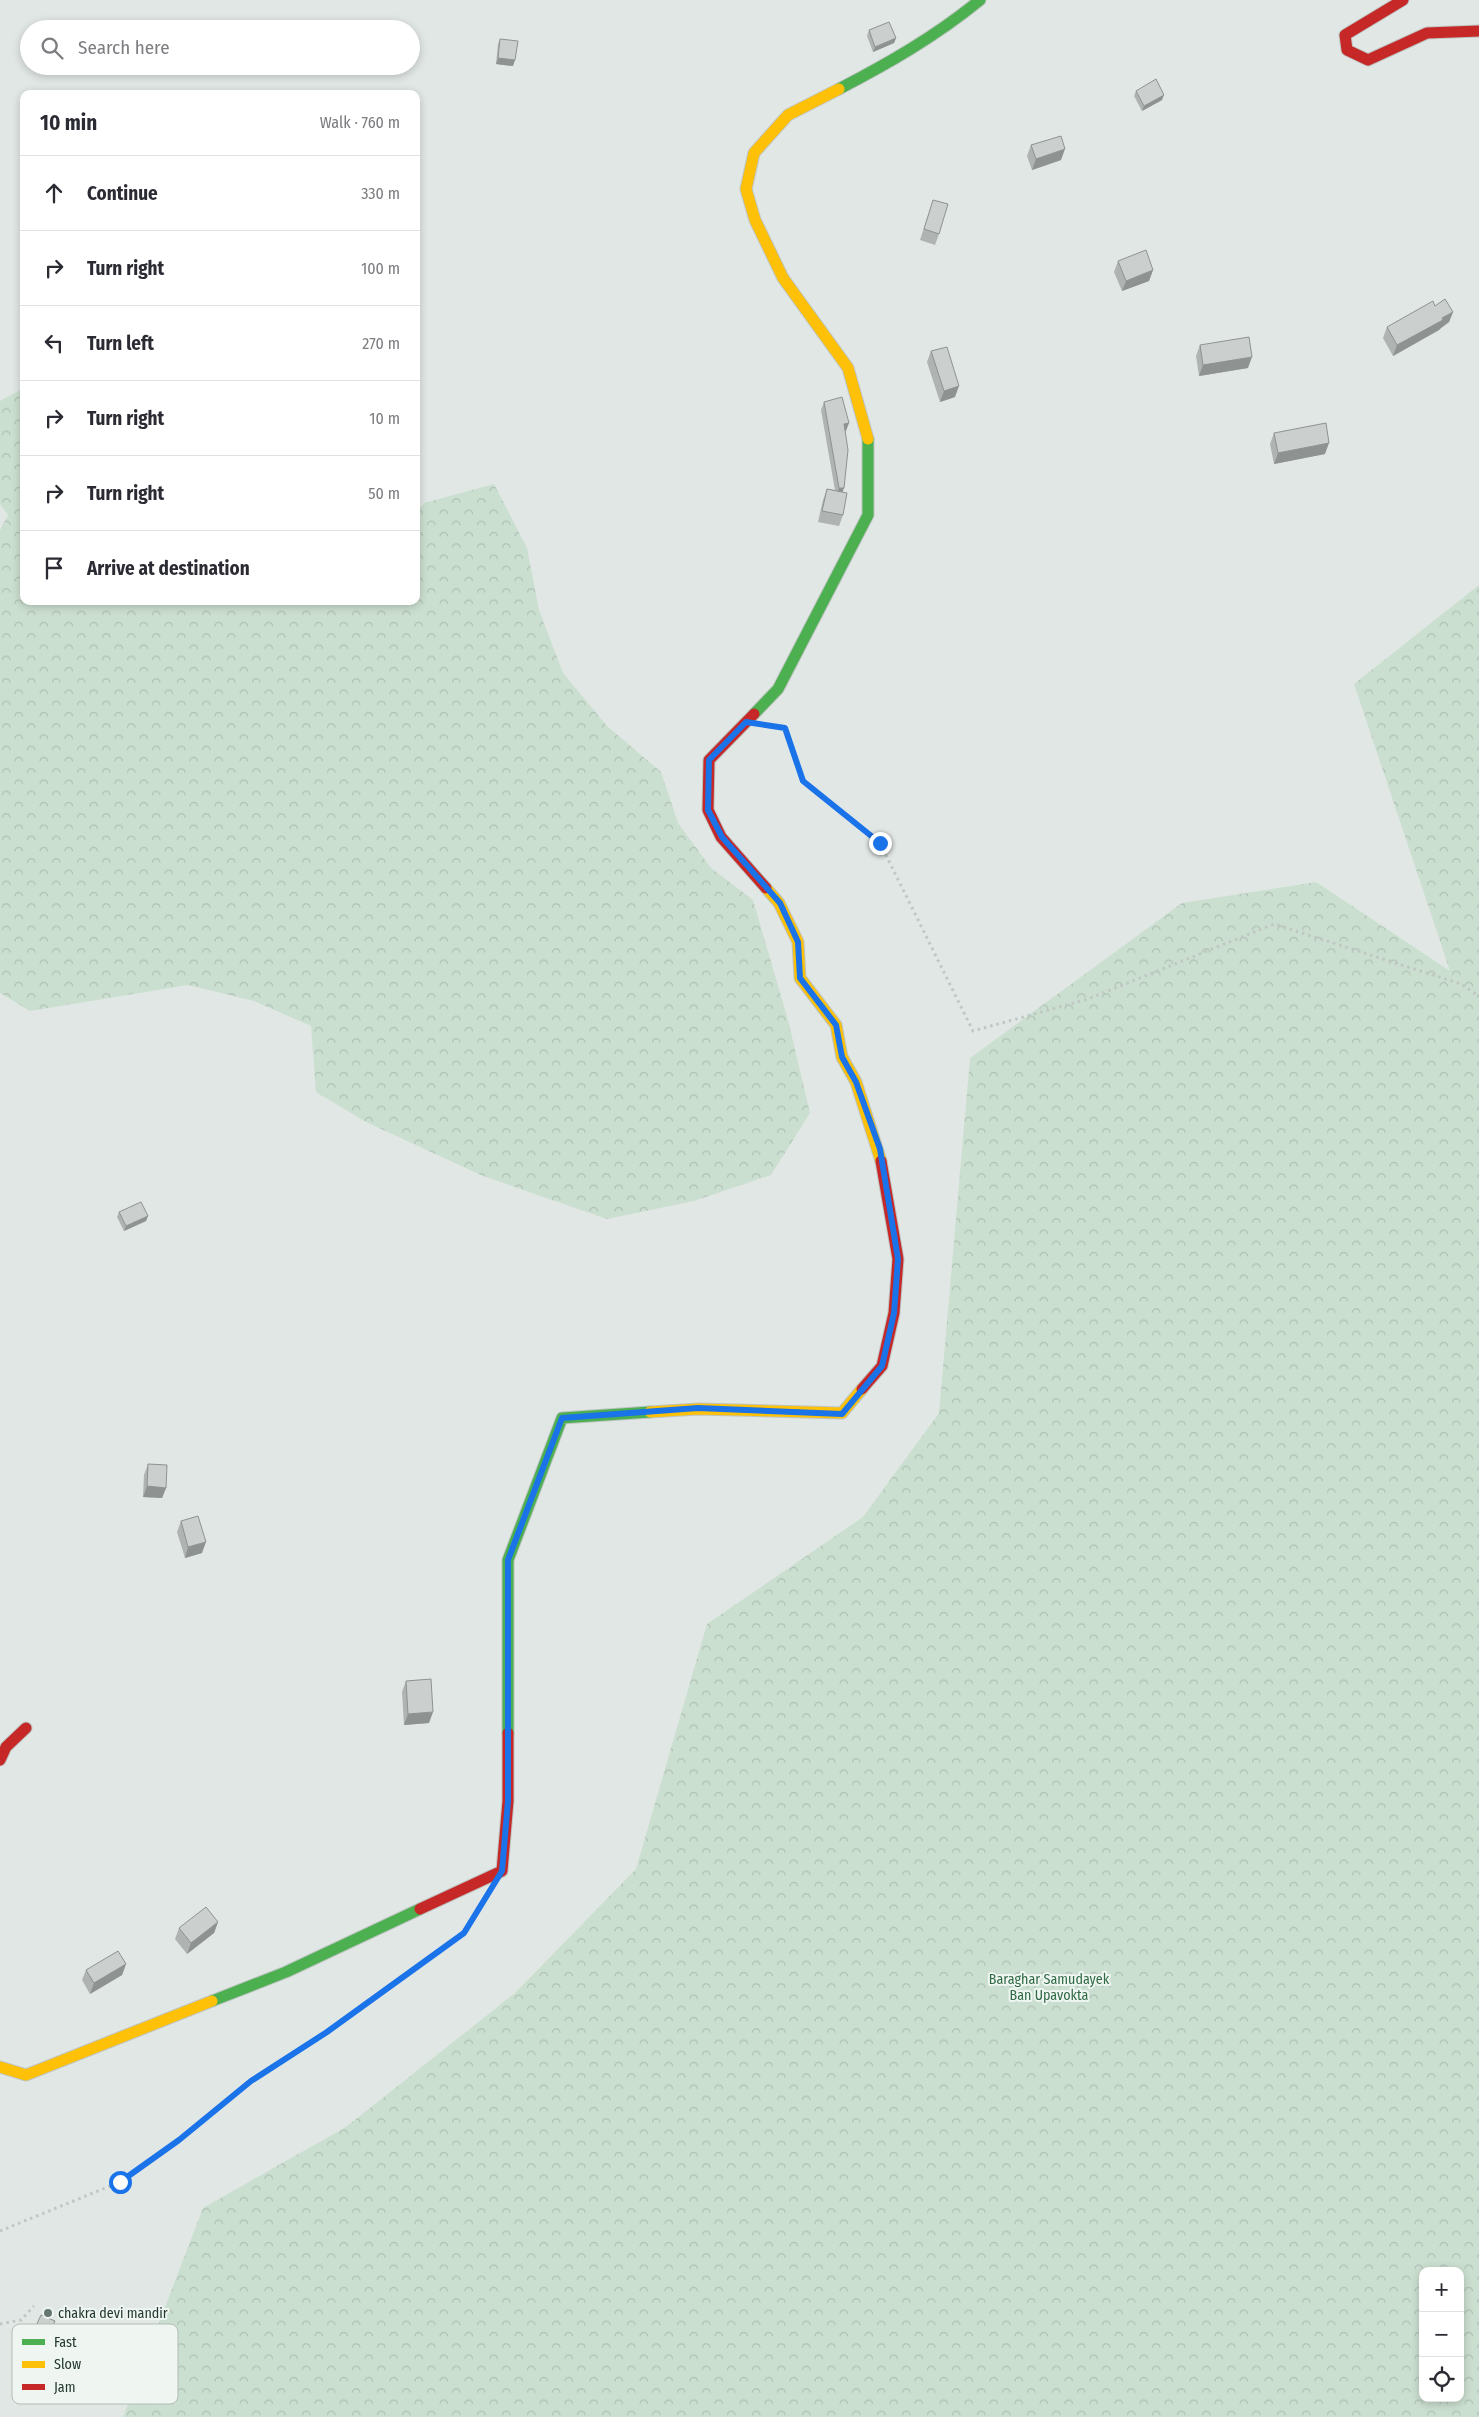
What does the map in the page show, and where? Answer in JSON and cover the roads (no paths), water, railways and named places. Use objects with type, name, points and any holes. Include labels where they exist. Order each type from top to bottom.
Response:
[{"type":"street","points":[[0,2067],[26,2074],[35,2071],[286,1972],[502,1871],[508,1801],[508,1560],[562,1418],[698,1408],[842,1414],[882,1366],[894,1313],[898,1259],[880,1149],[856,1082],[842,1057],[836,1025],[800,978],[798,942],[780,903],[722,837],[708,810],[709,760],[778,689],[868,515],[869,443],[848,368],[782,278],[755,220],[746,189],[754,153],[788,116],[897,59],[946,28],[980,0]]},
{"type":"street","points":[[1403,0],[1395,6],[1358,23],[1345,35],[1348,50],[1368,60],[1426,33],[1479,31]]},
{"type":"street","points":[[0,1760],[6,1747],[26,1728]]},
{"type":"place","name":"chakra devi mandir","points":[[48,2313]]},
{"type":"park label","name":"Baraghar Samudayek Ban Upavokta","points":[[1049,1988]]}]
